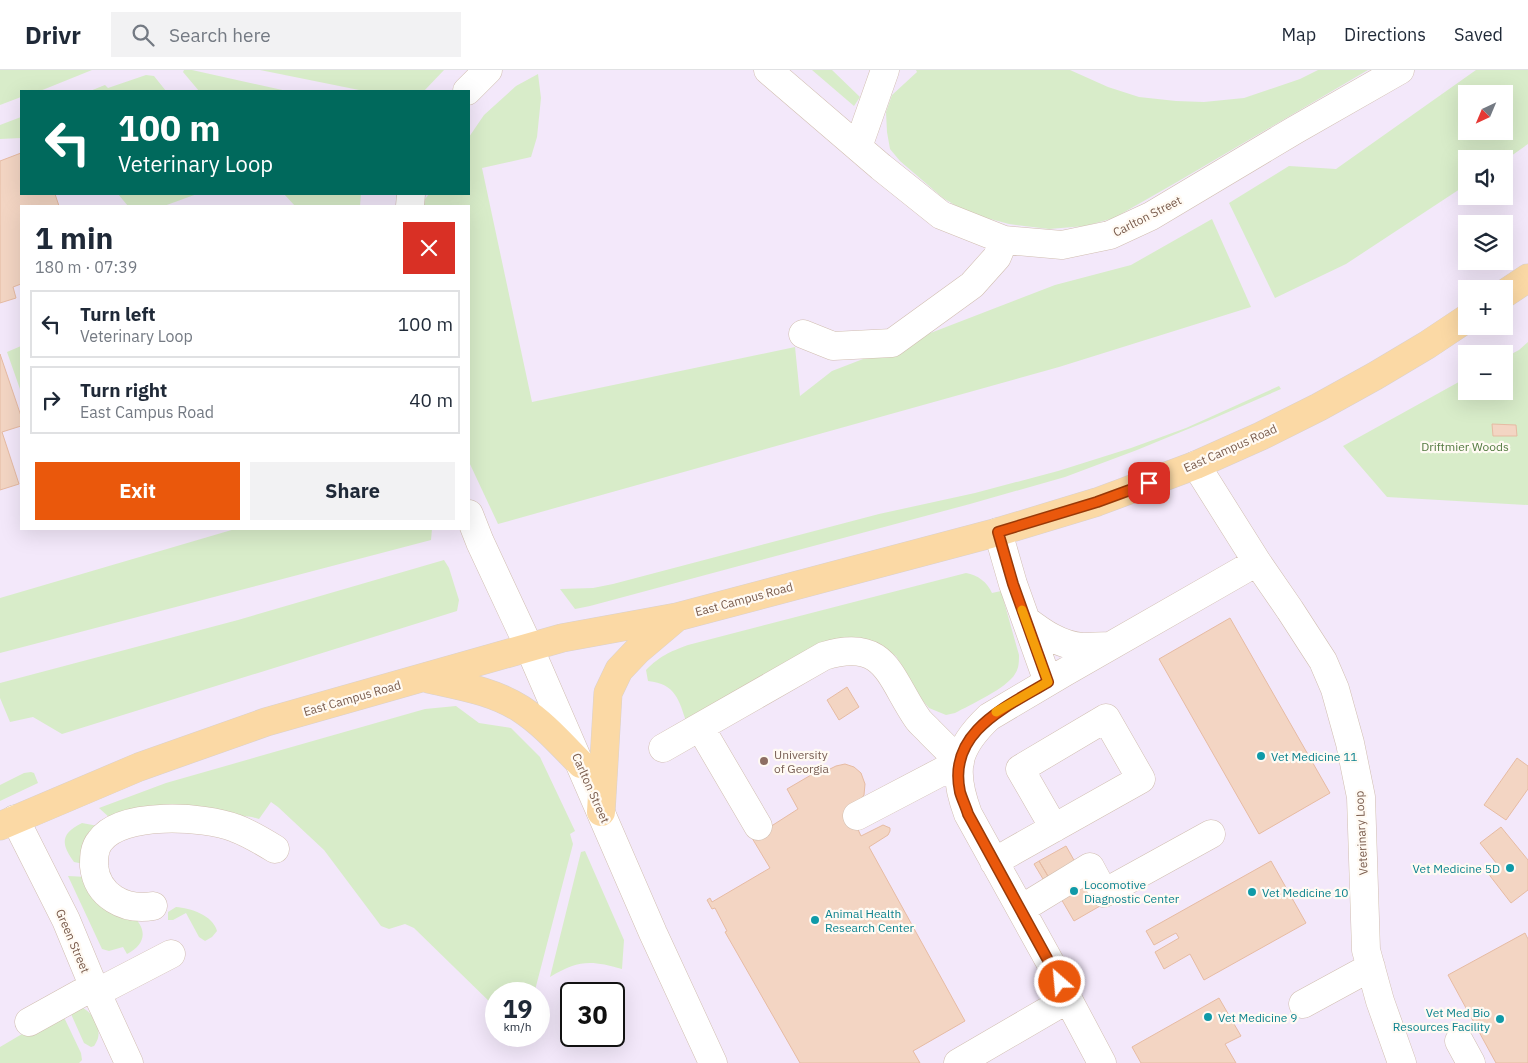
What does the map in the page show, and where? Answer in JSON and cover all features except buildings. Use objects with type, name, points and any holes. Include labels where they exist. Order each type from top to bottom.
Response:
[{"type":"main road","points":[[1513,288],[1528,278]]},
{"type":"main road","name":"East Campus Road","points":[[8,823],[139,767],[266,722],[562,638],[677,617],[998,532],[1097,502],[1196,465],[1261,436],[1319,407],[1374,376],[1458,324]]},
{"type":"main road","points":[[601,812],[608,693],[619,670],[637,651],[677,617]]},
{"type":"main road","points":[[425,678],[473,688],[520,708],[547,729],[581,764]]},
{"type":"street","points":[[468,90],[488,70]]},
{"type":"street","name":"Carlton Street","points":[[768,70],[941,215],[1004,240],[1062,245],[1110,235],[1159,211],[1400,70]]},
{"type":"street","points":[[858,147],[885,70]]},
{"type":"street","points":[[803,334],[834,346],[892,343],[972,285],[997,257],[1004,240]]},
{"type":"street","name":"Veterinary Loop","points":[[1196,465],[1256,562],[1290,610],[1322,661],[1341,706],[1361,797],[1366,950],[1380,1002],[1402,1063]]},
{"type":"street","name":"Carlton Street","points":[[470,517],[480,542],[530,647],[653,933],[713,1063]]},
{"type":"street","points":[[998,532],[1013,584],[1048,682]]},
{"type":"street","points":[[1102,1063],[1051,964],[968,814],[960,793],[958,776],[960,762],[970,738],[989,717],[1256,562]]},
{"type":"street","points":[[1026,620],[1047,636],[1064,643],[1082,647],[1110,646]]},
{"type":"street","points":[[663,748],[824,656],[839,652],[863,652],[873,656],[886,667],[894,677],[918,719],[960,762]]},
{"type":"street","points":[[700,727],[758,826]]},
{"type":"street","points":[[857,816],[960,762]]},
{"type":"street","points":[[153,906],[137,907],[119,903],[101,887],[95,871],[94,856],[96,848],[104,836],[113,830],[152,820],[197,820],[234,827],[275,849]]},
{"type":"street","name":"Green Street","points":[[8,823],[66,920],[93,986],[119,1059]]},
{"type":"street","points":[[994,862],[1054,828]]},
{"type":"street","points":[[1021,909],[1090,868],[1104,893],[1211,834]]},
{"type":"street","points":[[29,1022],[167,948]]},
{"type":"street","points":[[1304,1004],[1371,966]]},
{"type":"street","points":[[958,1063],[1068,999]]},
{"type":"shaded area","name":"University of Georgia","points":[[0,70],[1528,70],[1528,1063],[0,1063]]},
{"type":"green space","points":[[0,70],[92,70],[42,90],[20,90],[20,97],[0,105]]},
{"type":"green space","points":[[184,70],[192,70],[282,90],[198,90],[183,72]]},
{"type":"green space","points":[[260,70],[444,70],[425,90],[359,90]]},
{"type":"green space","points":[[812,70],[832,70],[860,97],[854,106]]},
{"type":"green space","points":[[916,70],[1070,70],[1108,87],[1139,97],[1204,102],[1244,98],[1300,79],[1318,70],[1368,70],[1114,218],[1085,226],[1049,229],[1009,224],[968,213],[943,198],[900,161],[890,149],[886,112],[892,95],[917,72]]},
{"type":"green space","points":[[1476,70],[1528,70],[1528,144],[1513,155],[1513,150],[1458,150],[1458,190],[1346,264],[1275,298],[1229,203],[1289,166],[1336,169]]},
{"type":"green space","points":[[538,74],[541,98],[537,137],[531,157],[482,168],[532,402],[795,347],[800,396],[832,371],[1055,285],[1131,265],[1212,219],[1251,307],[1059,367],[498,524],[470,464],[470,205],[422,205],[422,203],[428,195],[470,195],[470,136],[484,115],[516,86]]},
{"type":"green space","points":[[146,75],[154,76],[165,90],[92,90],[105,85],[108,88]]},
{"type":"green space","points":[[20,117],[20,138],[0,139],[0,125]]},
{"type":"green space","points":[[119,195],[194,195],[167,205],[127,205]]},
{"type":"green space","points":[[285,195],[361,195],[360,205],[294,205]]},
{"type":"green space","name":"Driftmier Woods","points":[[1528,342],[1528,505],[1387,497],[1343,446],[1458,382],[1458,400],[1513,400],[1513,353]]},
{"type":"green space","points":[[20,346],[20,389],[7,352]]},
{"type":"green space","points":[[1279,386],[1281,389],[1137,450],[1065,477],[970,504],[590,606],[575,609],[560,589],[593,588],[613,584],[879,514],[975,493],[1058,471],[1186,428]]},
{"type":"green space","points":[[232,530],[432,530],[431,540],[0,653],[0,598]]},
{"type":"green space","points":[[444,560],[449,568],[459,600],[457,611],[62,734],[33,717],[10,722],[0,698],[0,683],[238,620]]},
{"type":"green space","points":[[966,573],[982,580],[992,593],[1001,591],[1019,655],[1019,663],[1015,674],[1004,685],[988,696],[955,713],[946,715],[929,708],[896,656],[871,643],[687,724],[679,701],[671,690],[665,686],[648,681],[646,670],[651,665],[665,655],[688,645]]},
{"type":"green space","points":[[456,706],[479,723],[511,728],[540,757],[575,831],[570,834],[573,844],[537,982],[485,982],[485,997],[414,928],[405,924],[389,929],[381,926],[324,850],[271,802],[259,819],[211,812],[110,818],[99,808],[166,783],[425,709]]},
{"type":"green space","points":[[24,773],[34,773],[38,783],[0,801],[0,785]]},
{"type":"green space","points":[[82,823],[98,826],[84,864],[74,862],[65,845],[66,835]]},
{"type":"green space","points":[[585,851],[624,940],[622,969],[602,964],[585,963],[569,967],[550,977],[581,852]]},
{"type":"green space","points":[[68,876],[87,877],[135,918],[143,933],[137,947],[127,954],[123,947],[109,951],[102,949]]},
{"type":"green space","points":[[176,907],[200,913],[215,925],[217,931],[205,941],[199,937],[186,913],[173,920],[168,920],[168,912]]},
{"type":"green space","points":[[80,1007],[88,1011],[97,1024],[98,1040],[91,1047],[84,1043],[71,1014]]},
{"type":"green space","points":[[61,1011],[81,1053],[82,1060],[79,1063],[0,1063],[0,1047]]},
{"type":"slow traffic","points":[[996,712],[1048,682],[1022,610]]},
{"type":"place","name":"Vet Medicine 11","points":[[1261,756]]},
{"type":"place","name":"University of Georgia","points":[[764,761]]},
{"type":"place","name":"Vet Medicine 5D","points":[[1510,868]]},
{"type":"place","name":"Locomotive Diagnostic Center","points":[[1074,891]]},
{"type":"place","name":"Vet Medicine 10","points":[[1252,892]]},
{"type":"place","name":"Animal Health Research Center","points":[[815,920]]},
{"type":"place","name":"Vet Medicine 9","points":[[1208,1017]]},
{"type":"place","name":"Vet Med Bio Resources Facility","points":[[1500,1019]]},
{"type":"route","points":[[1060,982],[968,814],[960,793],[958,776],[960,762],[964,749],[978,727],[989,717],[1048,682],[1013,584],[998,532],[1097,502],[1149,483]]}]
